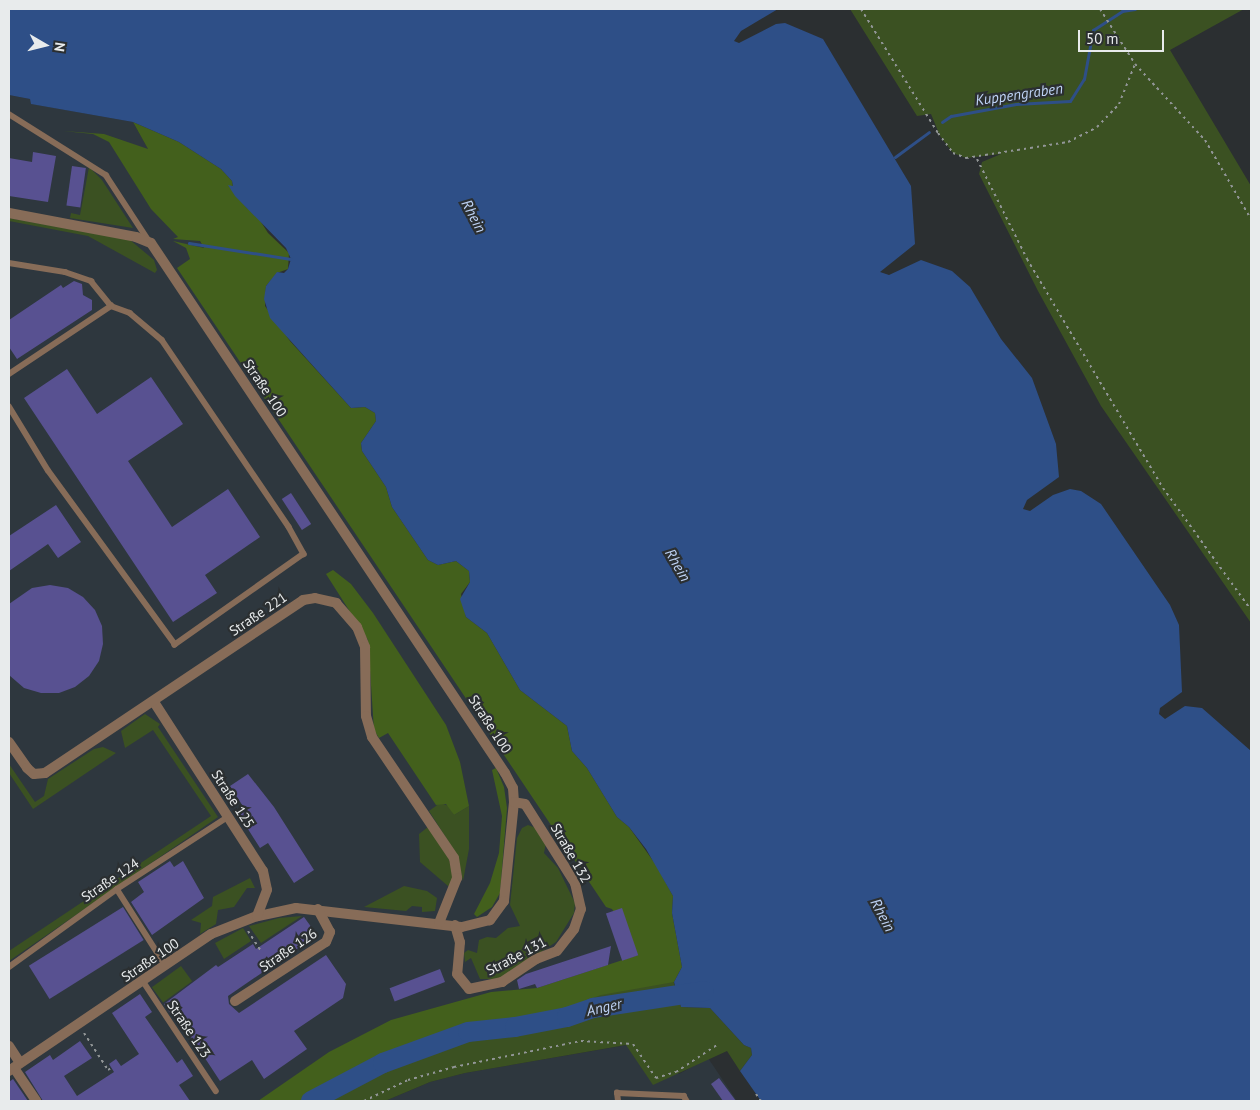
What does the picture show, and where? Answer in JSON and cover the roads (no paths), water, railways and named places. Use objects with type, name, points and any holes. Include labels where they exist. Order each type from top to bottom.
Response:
[{"type":"street","points":[[9,213],[136,237],[150,243]]},
{"type":"street","name":"Straße 100","points":[[14,1067],[212,934],[258,916],[296,908],[318,909],[471,927],[490,920],[504,901],[514,802],[513,788],[500,765],[150,243]]},
{"type":"street","name":"Straße 221","points":[[9,742],[27,768],[34,774],[46,773],[303,600],[314,598],[336,603],[357,627],[365,647],[366,716],[372,737],[454,858],[457,878],[439,923]]},
{"type":"street","name":"Straße 125","points":[[154,702],[266,880],[266,898],[258,916]]},
{"type":"street","name":"Straße 132","points":[[514,802],[525,804],[575,883],[581,909],[574,929]]},
{"type":"street","name":"Straße 126","points":[[235,1001],[326,942],[330,932],[318,909]]},
{"type":"street","name":"Straße 131","points":[[455,925],[460,942],[457,974],[469,989],[502,982],[536,959],[556,951],[574,929]]},
{"type":"street","points":[[9,1046],[14,1067],[36,1101]]},
{"type":"lane","points":[[9,114],[106,175],[150,243]]},
{"type":"lane","points":[[9,263],[65,272],[91,281],[111,306],[130,313],[162,340],[304,554],[175,645],[48,471],[9,407]]},
{"type":"lane","points":[[9,374],[111,306]]},
{"type":"lane","name":"Straße 124","points":[[9,967],[117,889],[228,817]]},
{"type":"lane","points":[[117,889],[166,966]]},
{"type":"lane","name":"Straße 123","points":[[143,981],[216,1091]]},
{"type":"lane","points":[[618,1101],[617,1093],[684,1096],[687,1101]]},
{"type":"water","name":"Rhein","points":[[9,9],[778,9],[741,31],[734,41],[739,43],[776,24],[785,23],[823,39],[911,186],[915,244],[880,272],[889,275],[921,260],[952,271],[970,287],[1001,339],[1032,378],[1056,444],[1059,477],[1027,500],[1023,509],[1030,511],[1053,495],[1070,489],[1081,491],[1101,504],[1170,605],[1179,625],[1182,692],[1160,708],[1159,714],[1165,719],[1185,706],[1202,708],[1251,751],[1251,1101],[761,1101],[740,1071],[752,1055],[751,1048],[744,1045],[710,1008],[681,1007],[674,982],[682,967],[672,913],[673,896],[646,849],[629,827],[617,817],[587,768],[572,751],[567,726],[520,690],[487,633],[466,617],[460,599],[470,582],[469,571],[456,561],[438,565],[428,560],[392,507],[386,487],[362,451],[361,443],[376,421],[375,413],[365,407],[351,408],[270,318],[264,299],[266,286],[277,272],[284,273],[288,269],[291,259],[286,248],[235,196],[228,185],[233,186],[232,181],[221,169],[179,142],[133,122],[31,104],[30,99],[9,95]]},
{"type":"waterway","name":"Kuppengraben","points":[[942,122],[951,116],[1016,104],[1070,101],[1084,79],[1093,30],[1122,11],[1135,9]]},
{"type":"waterway","name":"Kuppengraben","points":[[895,157],[929,132]]},
{"type":"waterway","points":[[189,243],[291,259]]},
{"type":"waterway","name":"Anger","points":[[311,1101],[383,1063],[468,1032],[515,1027],[567,1017],[593,1008],[704,991]]}]
